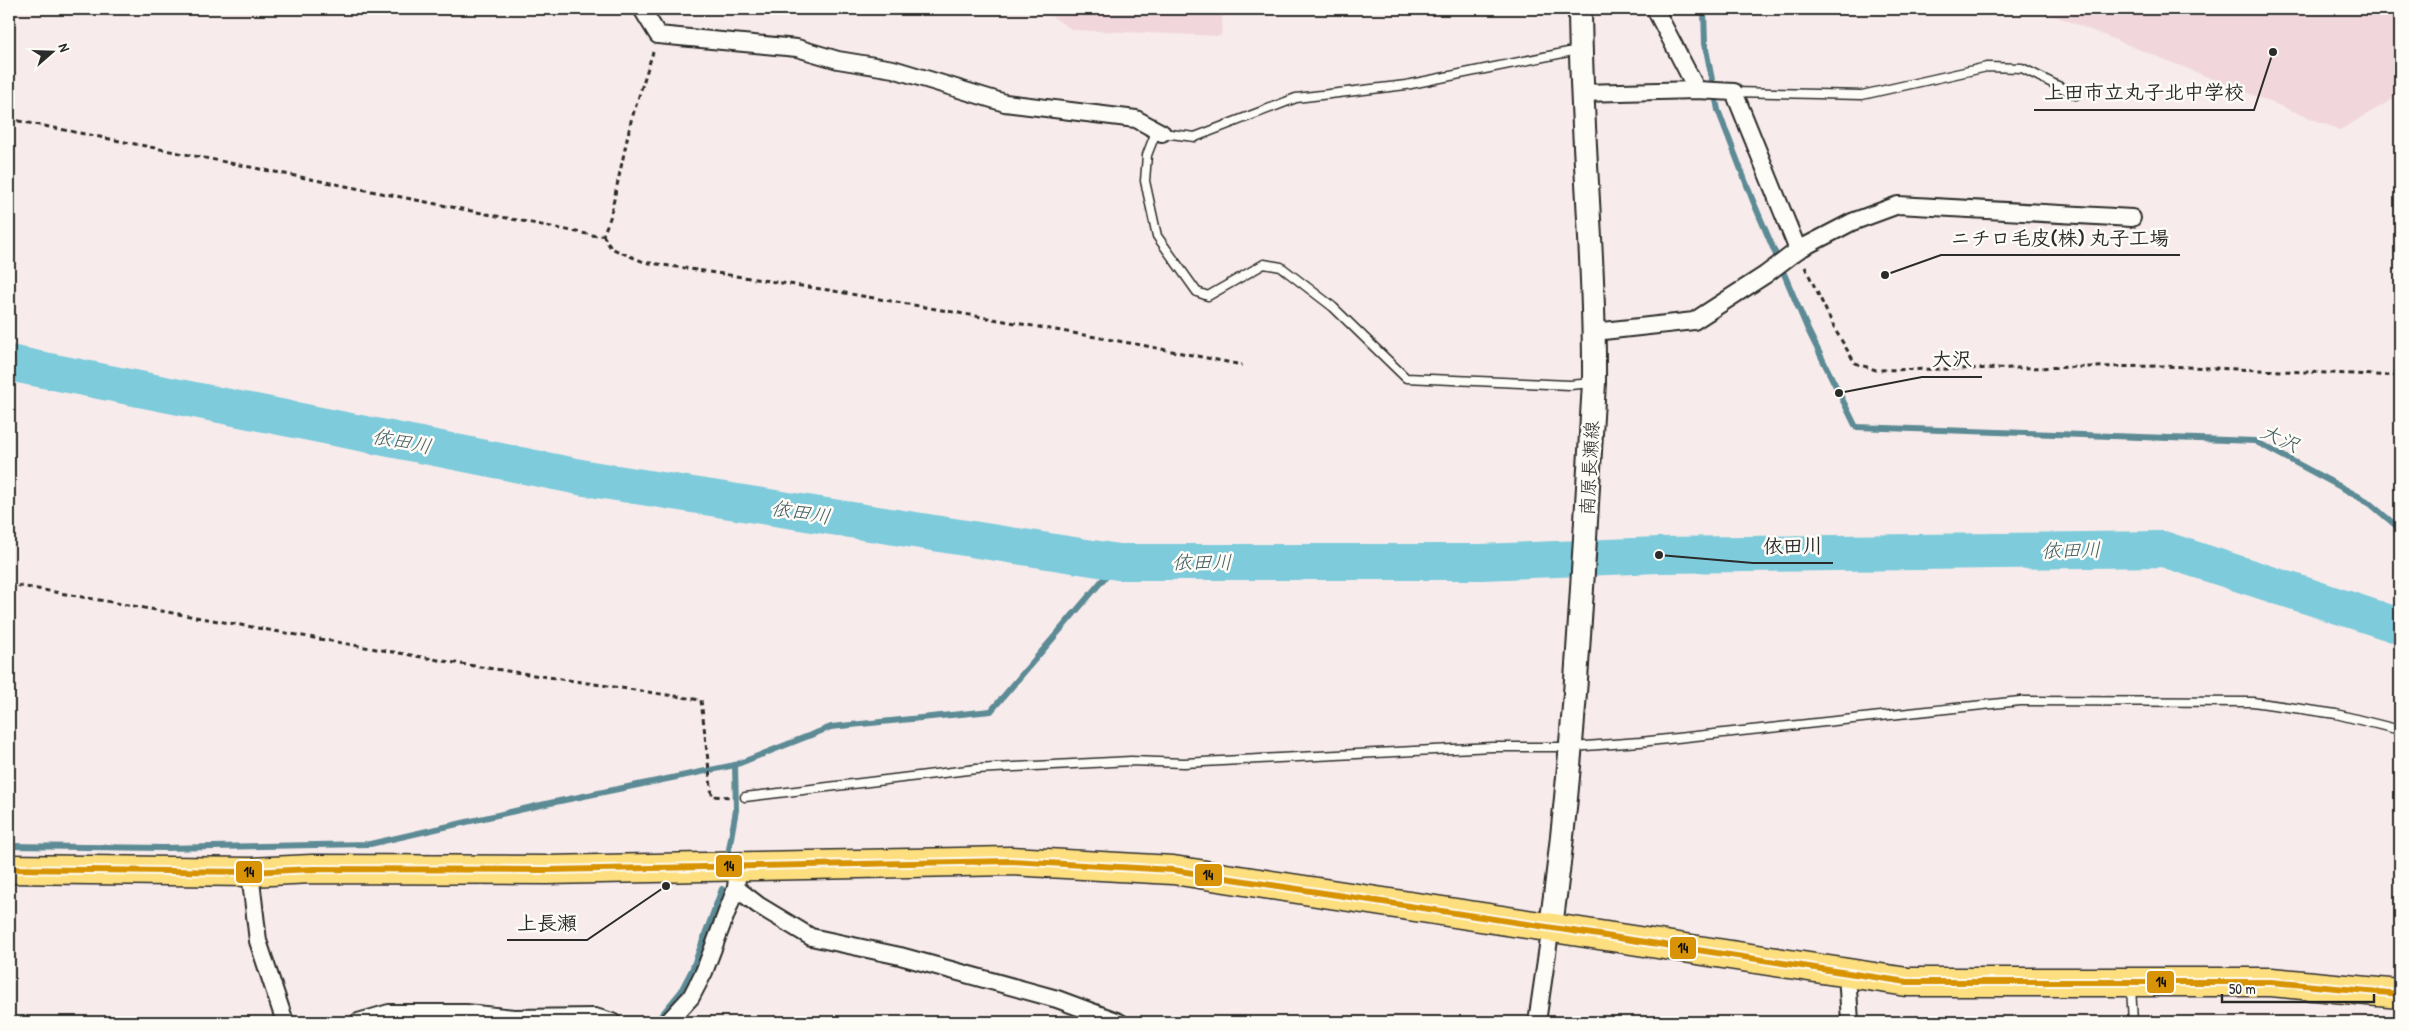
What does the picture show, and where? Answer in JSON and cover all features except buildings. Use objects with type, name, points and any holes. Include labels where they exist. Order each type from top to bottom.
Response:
[{"type":"highway","points":[[9,869],[250,872],[312,869],[547,870],[737,877],[908,864],[1011,861],[1173,870],[1551,926],[1907,982],[2131,980],[2271,982],[2400,994]]},
{"type":"main road","name":"南原長瀬線","points":[[1551,926],[1564,838],[1572,747],[1594,383],[1594,332],[1580,49],[1580,9]]},
{"type":"street","points":[[642,9],[658,35],[797,48],[838,60],[893,69],[1005,103],[1136,119],[1162,133]]},
{"type":"street","points":[[1655,9],[1697,90]]},
{"type":"street","points":[[1582,93],[1697,90],[1734,92],[1798,250]]},
{"type":"street","points":[[1594,332],[1694,322],[1765,276],[1798,250],[1852,222],[1898,205],[2132,218]]},
{"type":"street","points":[[250,872],[258,941],[285,1022]]},
{"type":"street","points":[[668,1022],[691,997],[704,972],[737,877]]},
{"type":"street","points":[[737,877],[758,905],[811,937],[900,956],[1057,999],[1119,1022]]},
{"type":"street","points":[[1537,1022],[1551,926]]},
{"type":"street","points":[[1847,973],[1850,1022]]},
{"type":"street","points":[[358,1022],[389,1013],[466,1013],[514,1018],[595,1017],[612,1022]]},
{"type":"lane","points":[[1580,49],[1406,85],[1296,98],[1195,137],[1162,133],[1154,137],[1147,155],[1145,181],[1157,236],[1197,292],[1208,296],[1264,264],[1280,267],[1333,307],[1406,378],[1570,385],[1594,383]]},
{"type":"lane","points":[[1734,92],[1862,95],[1987,67],[2022,68],[2076,95]]},
{"type":"lane","points":[[745,797],[976,768],[1131,761],[1193,763],[1492,747],[1572,747],[1640,742],[2020,701],[2254,702],[2336,714],[2400,730]]},
{"type":"lane","points":[[2131,980],[2133,1022]]},
{"type":"path","points":[[603,235],[610,218],[632,121],[658,35]]},
{"type":"path","points":[[9,119],[588,234],[603,235]]},
{"type":"path","points":[[603,235],[612,248],[644,262],[837,291],[1141,345],[1242,365]]},
{"type":"path","points":[[1798,250],[1837,333],[1855,363],[1876,370],[2164,366],[2400,376]]},
{"type":"path","points":[[9,584],[461,664],[701,700],[712,782],[712,796],[728,797]]},
{"type":"shaded area","points":[[1041,9],[1223,9],[1221,36],[1072,30]]},
{"type":"shaded area","points":[[2038,9],[2400,9],[2400,95],[2340,130]]},
{"type":"waterway","name":"大沢","points":[[1704,9],[1705,44],[1718,110],[1753,201],[1808,330],[1856,427],[2255,441],[2367,501],[2400,529]]},
{"type":"waterway","name":"依田川","points":[[9,363],[585,478],[1118,562],[1481,562],[1659,555],[2163,549],[2400,626]]},
{"type":"waterway","points":[[9,846],[164,848],[370,844],[550,803],[735,765],[831,727],[991,711],[1118,562]]},
{"type":"waterway","points":[[729,849],[736,810],[735,765]]},
{"type":"waterway","points":[[656,1022],[680,993],[692,970],[722,889]]},
{"type":"transit line","name":"14","points":[[9,869],[250,872],[312,869],[547,870],[1011,861],[1173,870],[1907,982],[2271,982],[2400,994]]},
{"type":"place","name":"上田市立丸子北中学校","points":[[2273,52]]},
{"type":"place","name":"ニチロ毛皮(株) 丸子工場","points":[[1885,275]]},
{"type":"place","name":"大沢","points":[[1839,393]]},
{"type":"place","name":"依田川","points":[[1659,555]]},
{"type":"place","name":"上長瀬","points":[[666,886]]}]
